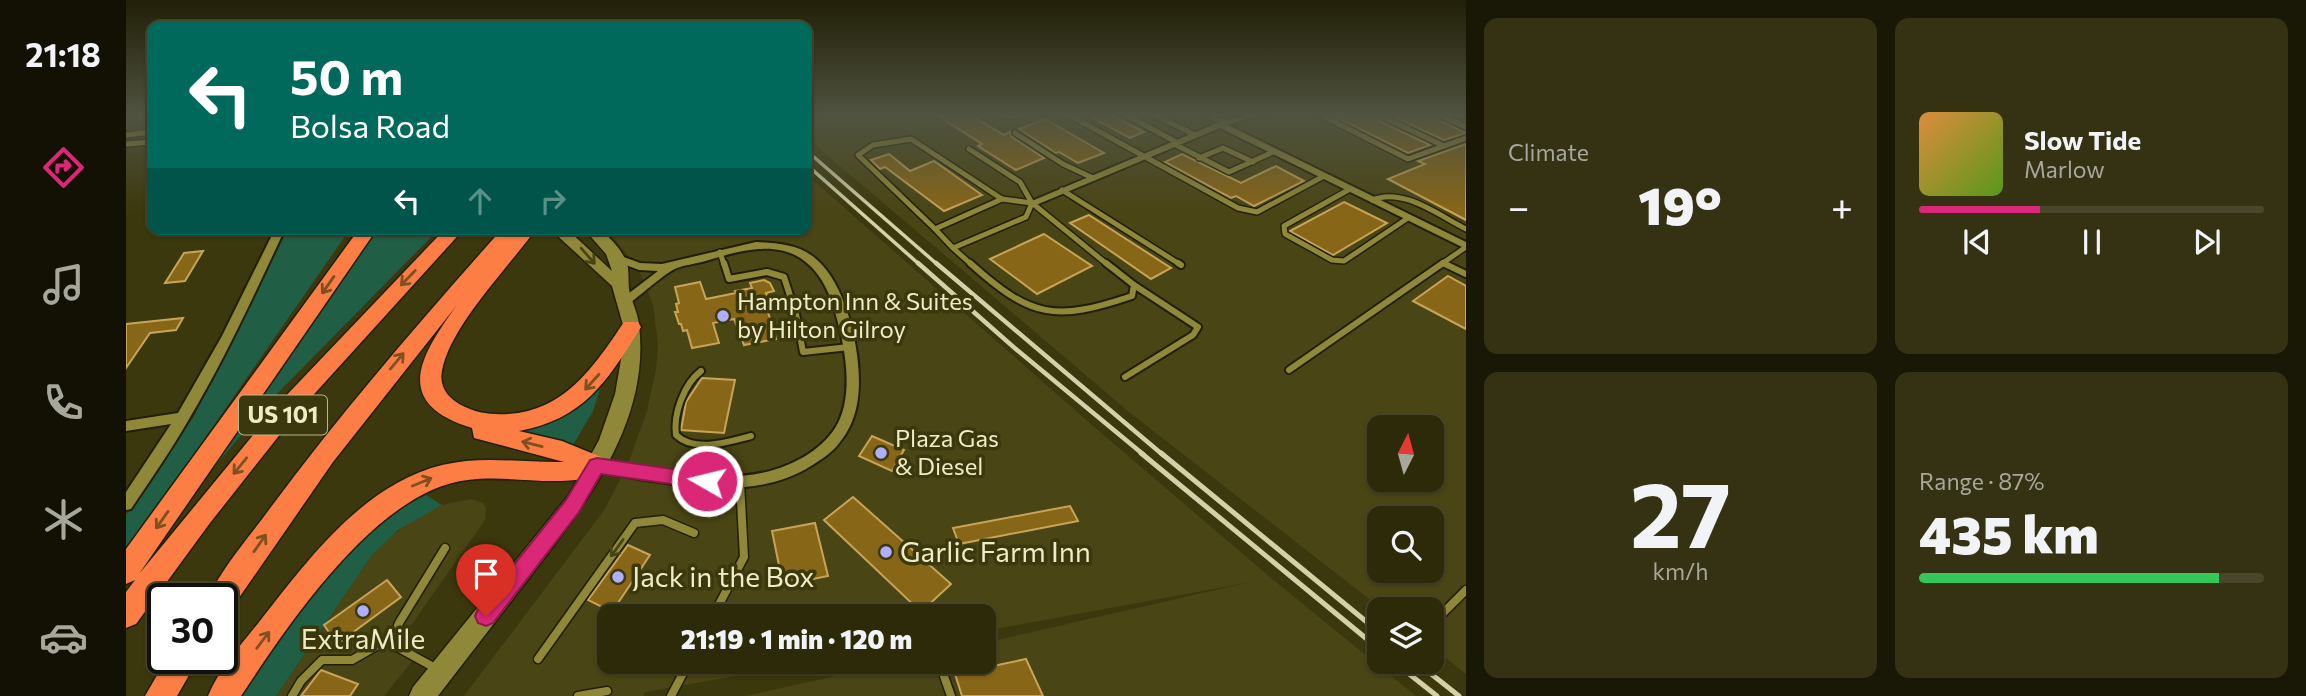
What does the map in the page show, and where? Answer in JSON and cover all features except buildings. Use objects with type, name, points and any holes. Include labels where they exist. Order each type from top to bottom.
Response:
[{"type":"highway","points":[[126,571],[364,235]]},
{"type":"highway","name":"US 101","points":[[126,614],[201,515],[289,407],[450,235]]},
{"type":"highway","name":"US 101","points":[[233,583],[301,484],[354,415],[516,235]]},
{"type":"highway","points":[[518,235],[437,354],[430,375],[435,396],[444,411],[463,425],[562,451],[597,466]]},
{"type":"highway","points":[[435,396],[454,412],[485,424],[514,423],[544,415],[568,403],[588,388],[631,327]]},
{"type":"highway","points":[[223,696],[275,623],[330,556],[367,517],[397,495],[425,481],[462,470],[500,468],[562,474],[597,466]]},
{"type":"highway","points":[[160,696],[174,674]]},
{"type":"main road","points":[[564,235],[587,253],[623,291]]},
{"type":"main road","points":[[422,696],[573,506],[597,466],[625,391],[631,357],[631,327],[617,258],[597,235]]},
{"type":"street","points":[[1032,203],[1162,148]]},
{"type":"street","points":[[1267,148],[1466,247]]},
{"type":"street","points":[[126,504],[184,417],[220,352],[277,235]]},
{"type":"street","points":[[597,466],[707,481],[740,483],[774,477],[793,471],[812,460],[838,435],[848,419],[853,401],[849,348],[842,317],[828,281],[813,260],[786,248],[771,246],[720,252],[672,266],[623,291]]},
{"type":"street","points":[[617,258],[639,267],[672,266]]},
{"type":"street","points":[[126,426],[184,417]]},
{"type":"lane","points":[[868,148],[858,155],[953,248],[1007,297],[1023,306],[1045,313],[1098,309],[1132,296],[1134,285]]},
{"type":"lane","points":[[925,148],[1002,199],[1032,203]]},
{"type":"lane","points":[[1038,148],[1093,178]]},
{"type":"lane","points":[[1129,148],[1238,208],[1257,212],[1324,176]]},
{"type":"lane","points":[[1184,148],[1229,172],[1273,152]]},
{"type":"lane","points":[[1199,158],[1222,148]]},
{"type":"lane","points":[[1224,148],[1253,162]]},
{"type":"lane","points":[[1387,148],[1408,159],[1437,148]]},
{"type":"lane","points":[[969,149],[1020,182],[1032,203],[1134,285],[1198,327],[1193,335],[1125,377]]},
{"type":"lane","points":[[1349,189],[1284,226],[1285,234],[1332,260],[1344,261],[1408,218]]},
{"type":"lane","points":[[1062,190],[1181,265]]},
{"type":"lane","points":[[1372,200],[1384,195],[1399,196],[1466,229]]},
{"type":"lane","points":[[935,229],[1002,199]]},
{"type":"lane","points":[[953,248],[1026,217],[1032,203]]},
{"type":"lane","points":[[1289,370],[1466,247]]},
{"type":"lane","points":[[720,252],[729,279],[767,272],[784,277],[796,314],[803,352],[849,348]]},
{"type":"lane","points":[[1443,263],[1466,274]]},
{"type":"lane","points":[[701,371],[689,378],[674,424],[675,432],[681,440],[710,446],[751,436]]},
{"type":"lane","points":[[719,604],[744,558],[740,483]]},
{"type":"lane","points":[[538,659],[635,523],[663,520],[694,533]]},
{"type":"lane","points":[[442,672],[397,647],[394,636],[399,623],[445,548]]},
{"type":"lane","points":[[1444,612],[1466,590]]},
{"type":"lane","points":[[292,696],[301,681],[322,660],[352,660],[394,636]]},
{"type":"lane","points":[[671,696],[683,674]]},
{"type":"lane","points":[[943,674],[949,694]]},
{"type":"lane","points":[[578,696],[607,691]]},
{"type":"shaded area","points":[[819,148],[1466,148],[1466,674],[1444,657],[1444,597],[1367,597],[1129,412]]},
{"type":"shaded area","points":[[812,179],[1092,425],[1367,656],[1367,674],[1389,674],[1416,696],[745,696],[845,674],[996,674],[996,640],[1246,583],[996,629],[996,604],[597,604],[597,674],[747,674],[645,692],[643,696],[464,696],[605,509],[628,464],[647,411],[656,369],[658,345],[653,304],[639,270],[612,235],[812,235]]},
{"type":"shaded area","points":[[471,499],[483,503],[486,508],[485,520],[410,627],[419,642],[425,645],[384,696],[276,696],[372,555],[384,542],[411,521],[442,505]]},
{"type":"green space","points":[[285,235],[346,235],[126,552],[126,515],[193,418]]},
{"type":"green space","points":[[369,235],[433,235],[273,398],[215,466],[279,361]]},
{"type":"green space","points":[[601,386],[593,411],[573,445],[509,430],[579,403]]},
{"type":"green space","points":[[426,495],[442,505],[398,530],[372,555],[276,696],[243,696],[276,644],[344,556],[395,508]]},
{"type":"railway","points":[[812,155],[938,265]]},
{"type":"railway","points":[[812,169],[920,265]]},
{"type":"railway","points":[[918,263],[1017,350],[1144,455]]},
{"type":"railway","points":[[936,263],[1163,455]]},
{"type":"railway","points":[[1141,453],[1367,639]]},
{"type":"railway","points":[[1161,453],[1367,622]]},
{"type":"railway","points":[[1409,674],[1437,696]]},
{"type":"railway","points":[[1431,674],[1459,696]]},
{"type":"place","name":"Hampton Inn & Suites by Hilton Gilroy","points":[[723,316]]},
{"type":"place","name":"Plaza Gas & Diesel","points":[[881,453]]},
{"type":"place","name":"Garlic Farm Inn","points":[[886,552]]},
{"type":"place","name":"Jack in the Box","points":[[618,577]]},
{"type":"place","name":"ExtraMile","points":[[363,611]]},
{"type":"route","points":[[486,616],[573,506],[597,466],[707,481]]}]
